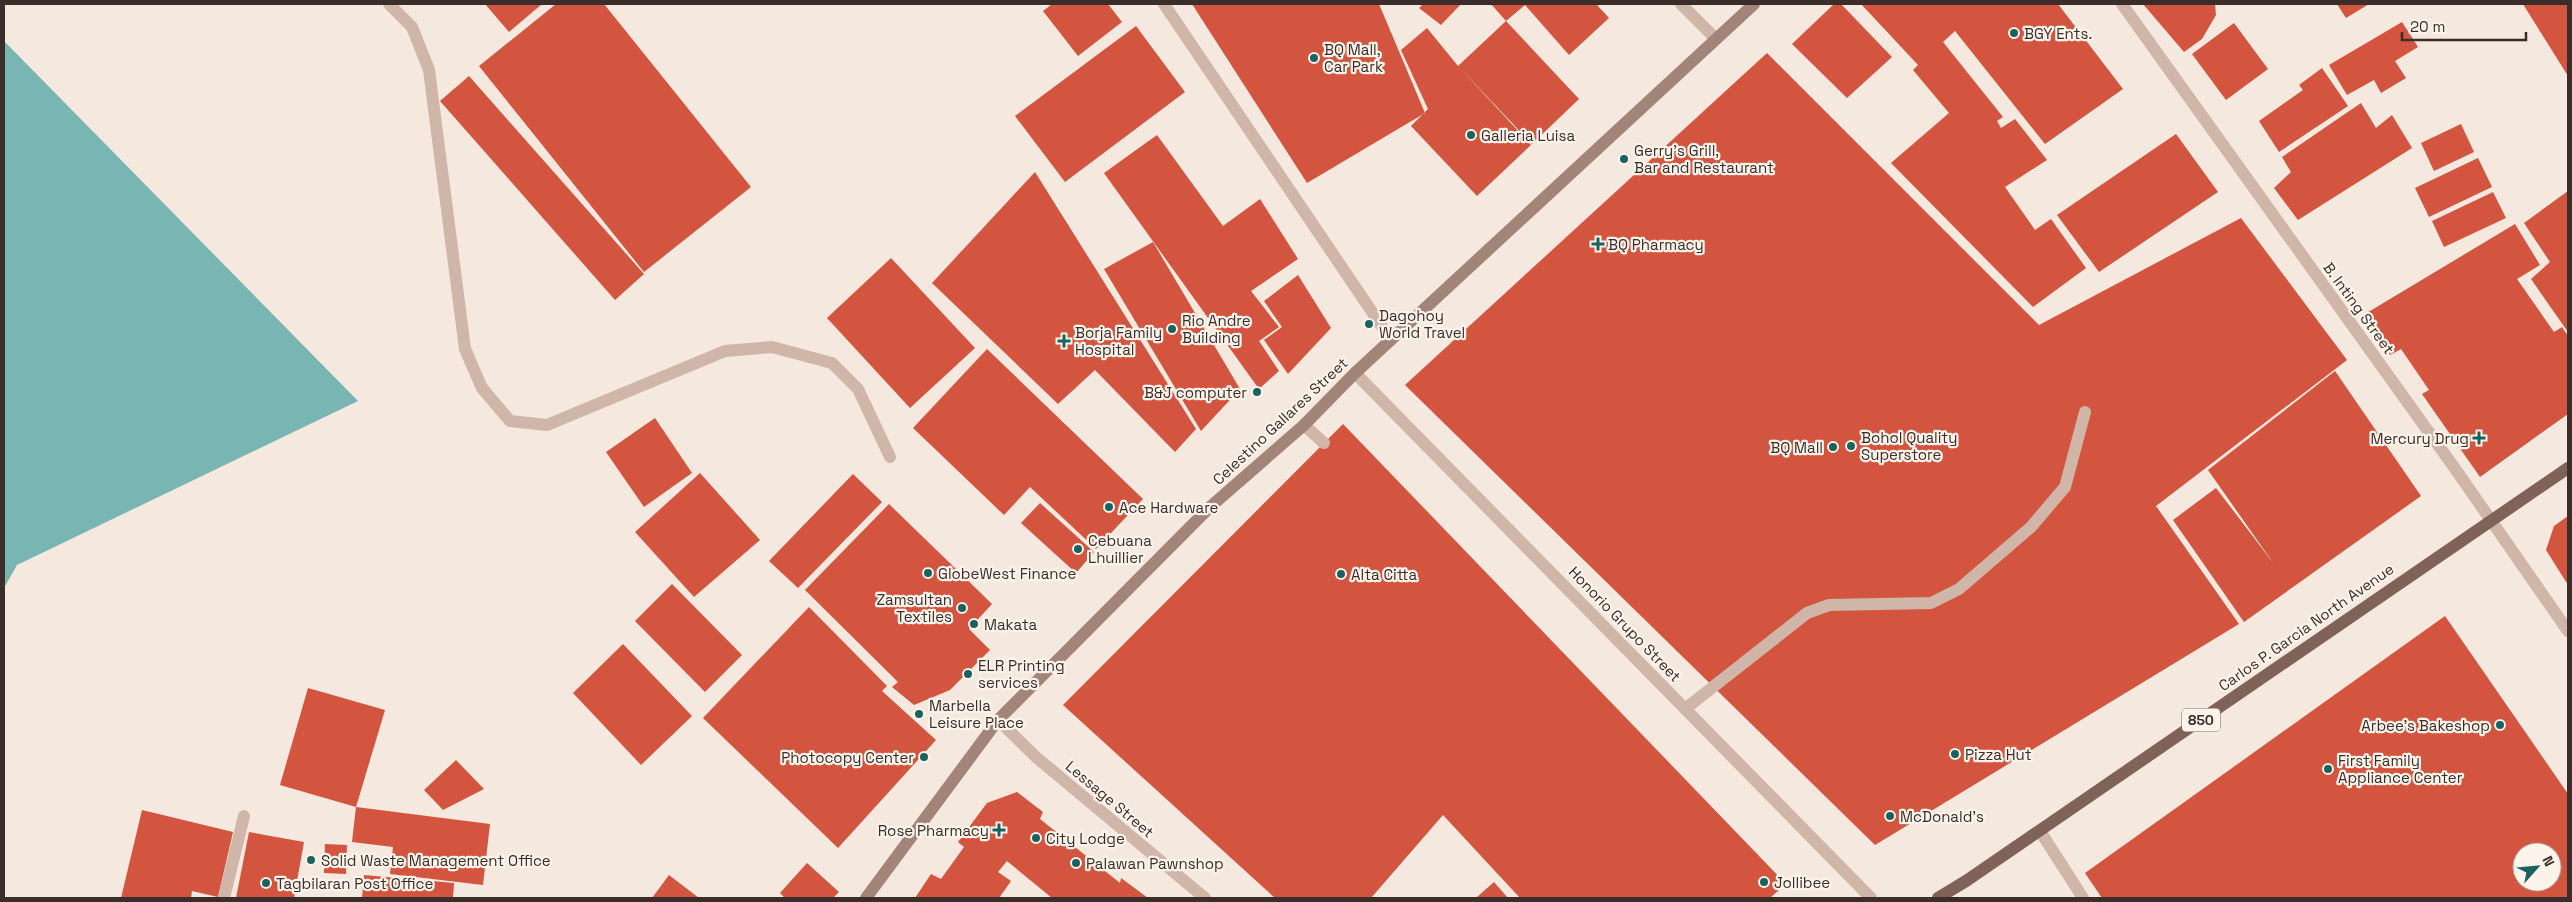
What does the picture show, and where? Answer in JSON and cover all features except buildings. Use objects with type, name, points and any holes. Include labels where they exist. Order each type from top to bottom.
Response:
[{"type":"main road","name":"Celestino Gallares Street","points":[[866,898],[998,720],[1210,507],[1304,425],[1355,373],[1754,4]]},
{"type":"main road","name":"Carlos P. Garcia North Avenue","points":[[1938,898],[2040,831],[2491,519],[2568,468]]},
{"type":"street","points":[[389,4],[412,27],[429,70],[465,349],[482,388],[510,421],[547,425],[725,351],[772,347],[832,363],[858,389],[890,458]]},
{"type":"street","points":[[1164,4],[1391,340]]},
{"type":"street","points":[[1682,4],[1716,39]]},
{"type":"street","name":"B. Inting Street","points":[[2122,4],[2491,519],[2568,631]]},
{"type":"street","name":"Honorio Grupo Street","points":[[1355,373],[1871,898]]},
{"type":"street","points":[[1685,709],[1807,612],[1830,605],[1931,603],[1959,588],[2031,526],[2065,487],[2085,412]]},
{"type":"street","points":[[1304,425],[1324,444]]},
{"type":"street","name":"Lessage Street","points":[[998,720],[1036,758],[1205,898]]},
{"type":"street","points":[[224,898],[244,816]]},
{"type":"street","points":[[2040,831],[2083,898]]},
{"type":"water","points":[[4,41],[358,401],[17,565],[4,588]]},
{"type":"place","name":"BGY Ents.","points":[[2014,33]]},
{"type":"place","name":"BQ Mall, Car Park","points":[[1314,58]]},
{"type":"place","name":"Galleria Luisa","points":[[1471,135]]},
{"type":"place","name":"Gerry's Grill, Bar and Restaurant","points":[[1624,159]]},
{"type":"place","name":"BQ Pharmacy","points":[[1598,244]]},
{"type":"place","name":"Dagohoy World Travel","points":[[1369,324]]},
{"type":"place","name":"Rio Andre Building","points":[[1172,329]]},
{"type":"place","name":"Borja Family Hospital","points":[[1064,341]]},
{"type":"place","name":"B&J computer","points":[[1257,392]]},
{"type":"place","name":"Mercury Drug","points":[[2479,438]]},
{"type":"place","name":"Bohol Quality Superstore","points":[[1851,446]]},
{"type":"place","name":"BQ Mall","points":[[1833,447]]},
{"type":"place","name":"Ace Hardware","points":[[1109,507]]},
{"type":"place","name":"Cebuana Lhuillier","points":[[1078,549]]},
{"type":"place","name":"GlobeWest Finance","points":[[928,573]]},
{"type":"place","name":"Alta Citta","points":[[1341,574]]},
{"type":"place","name":"Zamsultan Textiles","points":[[962,608]]},
{"type":"place","name":"Makata","points":[[974,624]]},
{"type":"place","name":"ELR Printing services","points":[[968,674]]},
{"type":"place","name":"Marbella Leisure Place","points":[[919,714]]},
{"type":"place","name":"Arbee's Bakeshop","points":[[2500,725]]},
{"type":"place","name":"Pizza Hut","points":[[1955,754]]},
{"type":"place","name":"Photocopy Center","points":[[924,757]]},
{"type":"place","name":"First Family Appliance Center","points":[[2328,769]]},
{"type":"place","name":"McDonald's","points":[[1890,816]]},
{"type":"place","name":"Rose Pharmacy","points":[[999,830]]},
{"type":"place","name":"City Lodge","points":[[1036,838]]},
{"type":"place","name":"Solid Waste Management Office","points":[[311,860]]},
{"type":"place","name":"Palawan Pawnshop","points":[[1076,863]]},
{"type":"place","name":"Jollibee","points":[[1764,882]]},
{"type":"place","name":"Tagbilaran Post Office","points":[[266,883]]}]
